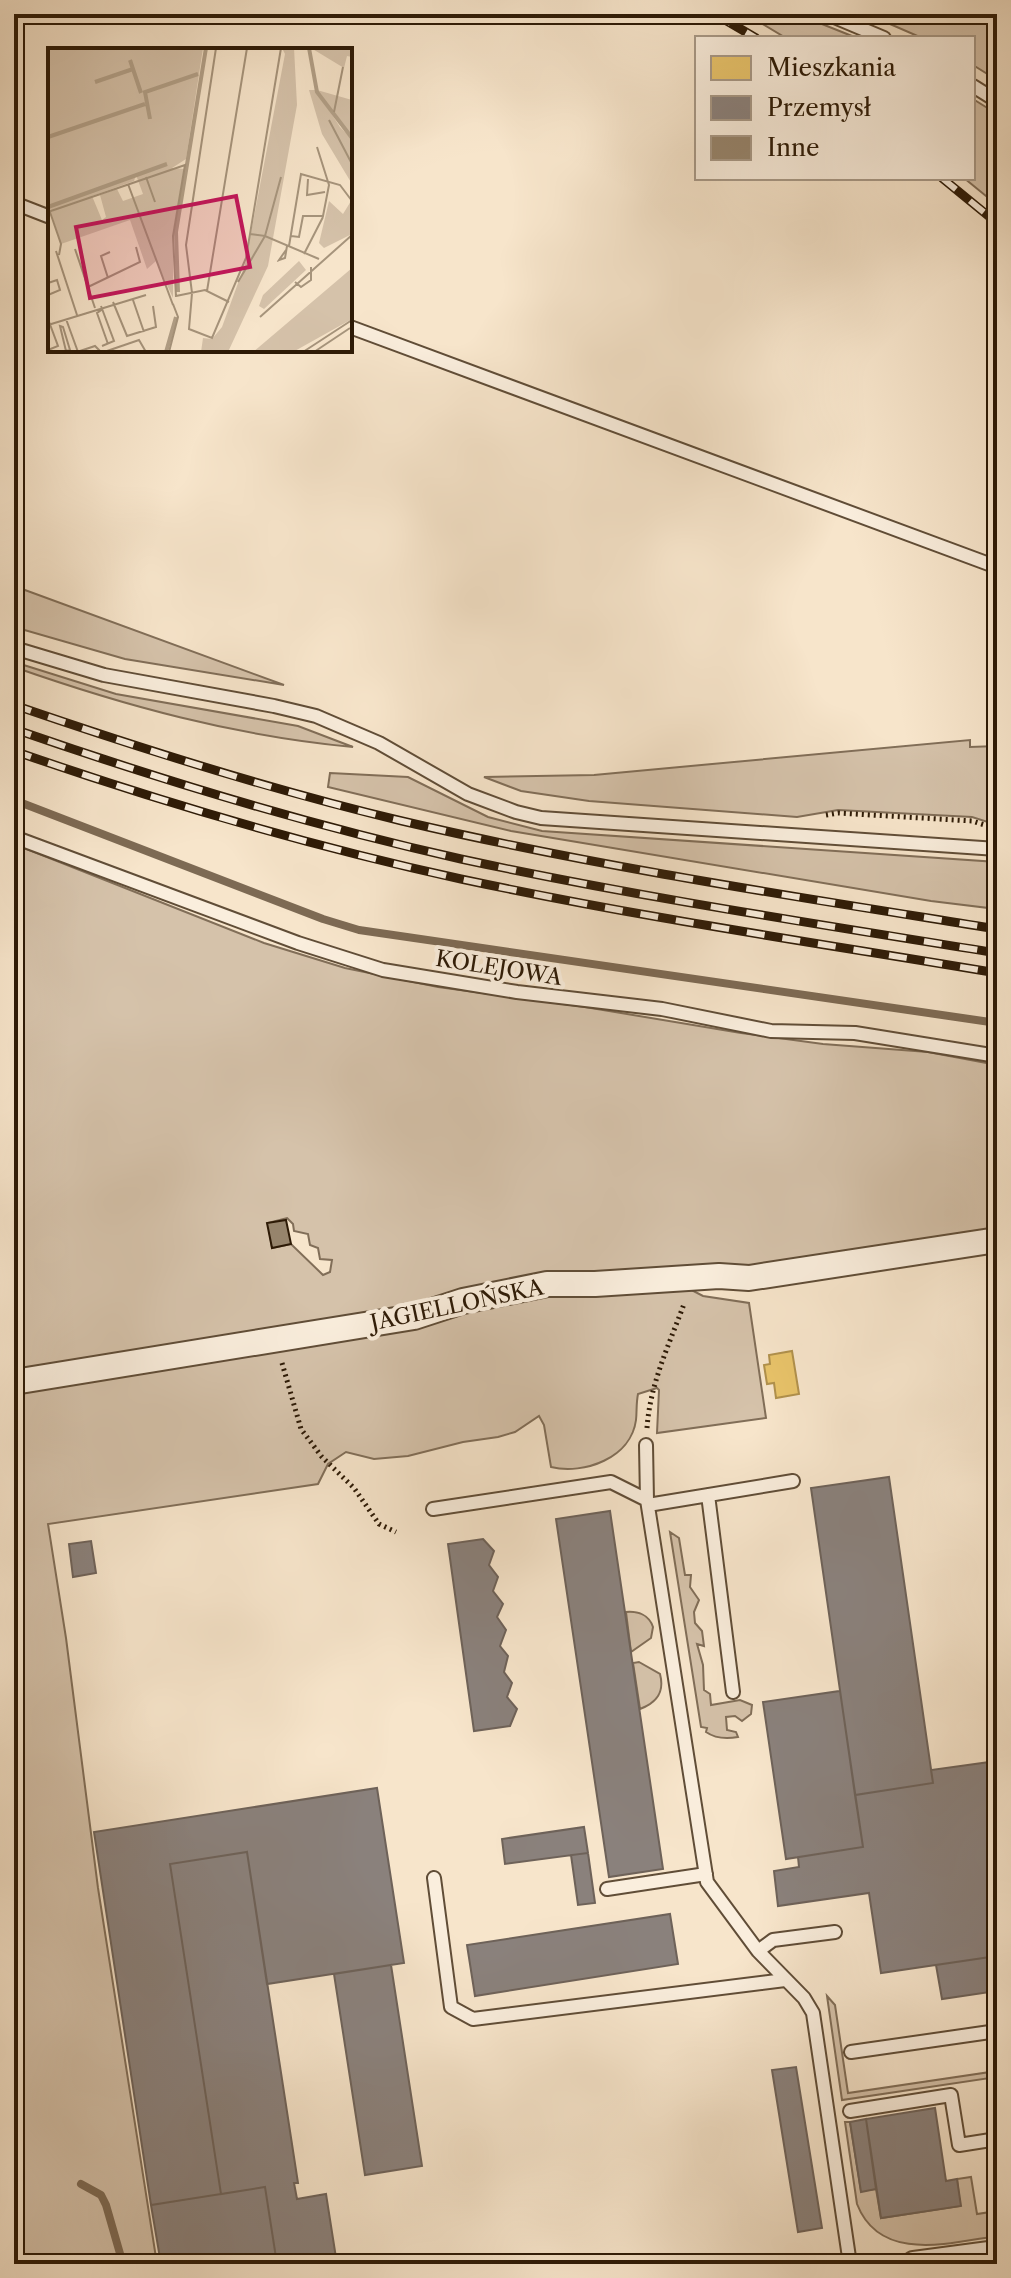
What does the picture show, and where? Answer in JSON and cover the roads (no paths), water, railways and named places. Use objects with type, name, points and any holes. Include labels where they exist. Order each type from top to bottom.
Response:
[{"type":"street","name":"JAGIELLOŃSKA","points":[[14,1382],[414,1317],[463,1301],[547,1284],[749,1278],[997,1240]]},
{"type":"street","points":[[914,2264],[997,2253]]},
{"type":"lane","points":[[827,14],[879,36]]},
{"type":"lane","points":[[975,87],[997,101]]},
{"type":"lane","points":[[14,203],[48,216]]},
{"type":"lane","points":[[352,328],[997,567]]},
{"type":"lane","points":[[14,648],[104,675],[316,716],[379,743],[468,794],[541,818],[997,849]]},
{"type":"lane","name":"KOLEJOWA","points":[[14,837],[298,943],[383,970],[517,992],[662,1009],[771,1031],[855,1033],[997,1056]]},
{"type":"lane","points":[[646,1445],[647,1502],[706,1874],[711,1888],[758,1951],[804,1998],[813,2013],[850,2264]]},
{"type":"lane","points":[[433,1509],[611,1482],[647,1502],[793,1481]]},
{"type":"lane","points":[[708,1495],[733,1692]]},
{"type":"lane","points":[[607,1889],[706,1874]]},
{"type":"lane","points":[[434,1878],[451,2007],[473,2019],[785,1980]]},
{"type":"lane","points":[[758,1951],[773,1940],[835,1932]]},
{"type":"lane","points":[[851,2052],[997,2031]]},
{"type":"lane","points":[[850,2111],[951,2095],[959,2145],[997,2139]]},
{"type":"waterway","points":[[14,800],[323,919],[359,930],[997,1023]]},
{"type":"waterway","points":[[81,2184],[101,2195],[123,2264]]},
{"type":"railway","points":[[715,14],[753,36]]},
{"type":"railway","points":[[944,180],[997,223]]},
{"type":"railway","points":[[14,705],[304,796],[476,838],[624,867],[997,929]]},
{"type":"railway","points":[[14,729],[236,800],[348,832],[461,859],[661,898],[997,953]]},
{"type":"railway","points":[[14,751],[236,822],[461,879],[661,918],[997,973]]}]
